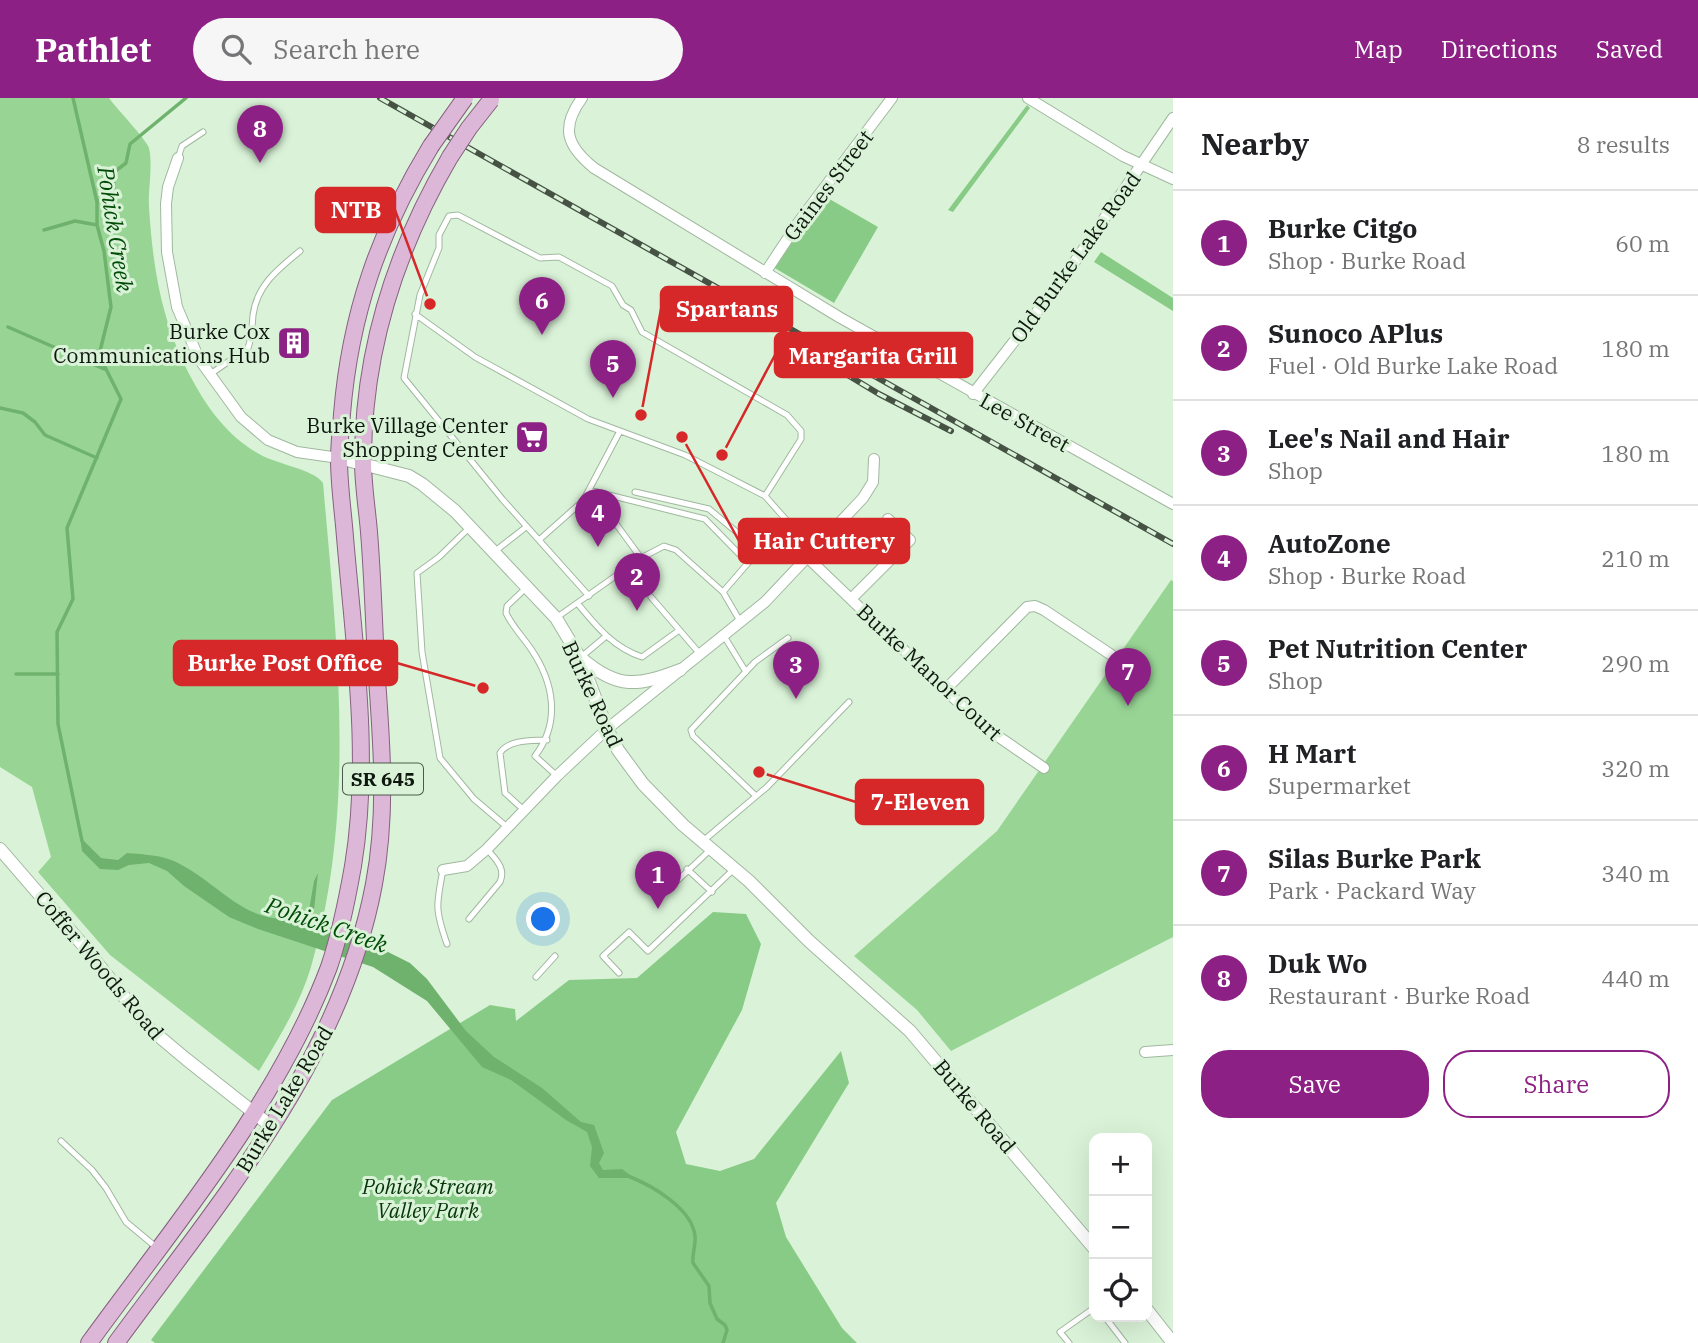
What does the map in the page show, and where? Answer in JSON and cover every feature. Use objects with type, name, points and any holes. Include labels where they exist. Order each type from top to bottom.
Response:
[{"type":"main road","name":"Burke Lake Road","points":[[89,1343],[254,1113],[310,1012],[330,964],[343,915],[358,834],[361,764],[360,719],[339,458],[346,371],[359,307],[393,214],[431,146],[464,98]]},
{"type":"main road","name":"Burke Lake Road","points":[[116,1343],[272,1126],[314,1056],[352,971],[366,922],[380,848],[383,777],[363,463],[369,375],[382,310],[407,240],[450,157],[492,99]]},
{"type":"street","name":"Lee Street","points":[[582,98],[569,124],[571,142],[577,153],[594,168],[839,317],[1173,503]]},
{"type":"street","name":"Gaines Street","points":[[765,273],[794,228],[892,98]]},
{"type":"street","points":[[1028,98],[1142,165],[1173,179]]},
{"type":"street","name":"Old Burke Lake Road","points":[[973,394],[1065,276],[1173,118]]},
{"type":"street","name":"Burke Road","points":[[178,158],[166,204],[170,274],[177,307],[188,337],[209,375],[240,417],[268,440],[297,452],[393,470],[422,484],[470,527],[556,618],[580,658],[607,729],[618,750],[643,784],[683,825],[735,868],[809,941],[892,1013],[922,1044],[1089,1242]]},
{"type":"street","points":[[443,870],[467,866],[607,729],[765,602],[863,498],[873,482],[874,459]]},
{"type":"street","name":"Burke Manor Court","points":[[851,599],[910,540],[888,519]]},
{"type":"street","name":"Burke Manor Court","points":[[807,557],[983,726],[1044,768]]},
{"type":"street","points":[[946,689],[1027,607],[1035,606],[1044,610],[1116,658]]},
{"type":"street","points":[[580,658],[608,676],[635,683],[646,683],[680,670]]},
{"type":"street","name":"Coffer Woods Road","points":[[0,849],[96,960],[149,1028],[272,1126]]},
{"type":"street","points":[[1144,1052],[1173,1050]]},
{"type":"street","points":[[1152,1316],[1173,1343]]},
{"type":"lane","points":[[178,158],[182,146],[203,132]]},
{"type":"lane","points":[[589,596],[526,527],[404,378],[415,314],[439,248],[439,235],[449,216],[458,215],[540,258],[559,257],[612,286],[623,305],[631,310],[642,332],[787,415],[801,431],[800,439],[765,496]]},
{"type":"lane","points":[[209,375],[248,348],[256,299],[263,285],[300,251]]},
{"type":"lane","points":[[415,314],[475,357],[588,419],[685,455],[765,496],[789,523],[807,557]]},
{"type":"lane","points":[[539,540],[583,501],[620,430]]},
{"type":"lane","points":[[589,490],[705,519],[748,563]]},
{"type":"lane","points":[[635,492],[709,509],[758,554]]},
{"type":"lane","points":[[611,517],[641,558]]},
{"type":"lane","points":[[723,592],[789,523]]},
{"type":"lane","points":[[470,527],[417,573],[422,652],[440,758],[474,799],[508,828]]},
{"type":"lane","points":[[494,552],[526,527]]},
{"type":"lane","points":[[556,618],[641,558],[664,546],[671,547],[723,592],[740,621]]},
{"type":"lane","points":[[527,587],[507,606],[506,613],[541,666],[550,690],[552,714],[547,740],[535,756],[557,776]]},
{"type":"lane","points":[[651,597],[699,654]]},
{"type":"lane","points":[[578,604],[605,637],[627,652],[642,657],[678,631]]},
{"type":"lane","points":[[723,635],[746,672]]},
{"type":"lane","points":[[580,658],[605,637]]},
{"type":"lane","points":[[756,796],[693,736],[691,730],[755,662],[788,638]]},
{"type":"lane","points":[[663,894],[708,844],[849,702]]},
{"type":"lane","points":[[525,811],[505,793],[500,753],[504,747],[514,743],[547,740]]},
{"type":"lane","points":[[468,919],[500,882],[502,876],[502,868],[487,849]]},
{"type":"lane","points":[[619,973],[603,956],[629,932],[648,951],[735,868]]},
{"type":"lane","points":[[687,869],[712,892]]},
{"type":"lane","points":[[443,870],[437,916],[447,944]]},
{"type":"lane","points":[[537,977],[555,956]]},
{"type":"lane","points":[[61,1142],[92,1170],[126,1222],[158,1249]]},
{"type":"lane","points":[[1069,1343],[1060,1332],[1089,1312]]},
{"type":"lane","points":[[1109,1322],[1125,1343]]},
{"type":"shaded area","points":[[0,98],[109,98],[137,131],[147,144],[150,154],[149,207],[153,253],[161,297],[182,360],[193,381],[206,403],[240,441],[261,455],[312,474],[323,483],[334,604],[340,726],[334,847],[325,907],[311,967],[288,1020],[259,1071],[110,955],[38,872],[51,857],[32,787],[0,767]]},
{"type":"shaded area","points":[[1171,580],[1173,937],[951,1051],[917,1010],[854,956],[997,831]]},
{"type":"shaded area","points":[[80,837],[101,858],[118,860],[127,853],[174,861],[236,903],[268,917],[286,919],[308,916],[318,873],[313,919],[316,923],[375,942],[410,963],[427,979],[466,1031],[494,1057],[542,1088],[581,1122],[594,1125],[604,1153],[599,1163],[603,1170],[622,1169],[634,1178],[599,1178],[590,1166],[592,1147],[587,1132],[511,1080],[482,1067],[427,1001],[373,967],[229,917],[167,871],[149,863],[129,865],[118,870],[100,869],[82,851]]},
{"type":"green space","points":[[1027,105],[1030,108],[953,212],[948,210]]},
{"type":"green space","points":[[826,197],[878,227],[834,303],[773,267]]},
{"type":"green space","points":[[1101,252],[1173,298],[1173,311],[1094,262]]},
{"type":"green space","name":"Pohick Stream Valley Park","points":[[713,912],[746,914],[761,944],[742,1010],[676,1132],[686,1164],[720,1171],[754,1159],[841,1051],[849,1083],[776,1203],[786,1237],[842,1328],[857,1343],[155,1343],[151,1340],[332,1100],[490,1005],[515,1009],[516,1021],[569,980],[637,978]]},
{"type":"waterway","name":"Pohick Creek","points":[[73,98],[97,202],[97,225],[104,251],[111,307],[99,355],[121,399],[67,528],[73,599],[57,632],[58,724],[82,841]]},
{"type":"waterway","points":[[97,202],[114,191],[113,173],[126,163],[130,144],[186,98]]},
{"type":"waterway","points":[[44,230],[75,221],[97,225]]},
{"type":"waterway","points":[[8,327],[104,369]]},
{"type":"waterway","points":[[0,408],[23,413],[35,422],[45,435],[97,458]]},
{"type":"waterway","points":[[16,674],[58,674]]},
{"type":"waterway","name":"Pohick Creek","points":[[628,1176],[669,1199],[687,1216],[695,1236],[693,1263],[709,1286],[710,1303],[717,1319],[727,1330],[723,1343]]},
{"type":"railway","points":[[380,98],[1173,544]]},
{"type":"railway","points":[[826,362],[879,394],[951,431]]},
{"type":"place","name":"Duk Wo","points":[[260,163]]},
{"type":"place","name":"NTB","points":[[430,304]]},
{"type":"place","name":"H Mart","points":[[542,335]]},
{"type":"place","name":"Burke Cox Communications Hub","points":[[294,343]]},
{"type":"place","name":"Pet Nutrition Center","points":[[613,398]]},
{"type":"place","name":"Spartans","points":[[641,415]]},
{"type":"place","name":"Burke Village Center Shopping Center","points":[[532,437]]},
{"type":"place","name":"Hair Cuttery","points":[[682,437]]},
{"type":"place","name":"Margarita Grill","points":[[722,455]]},
{"type":"place","name":"AutoZone","points":[[598,547]]},
{"type":"place","name":"Sunoco APlus","points":[[637,611]]},
{"type":"place","name":"Burke Post Office","points":[[483,688]]},
{"type":"place","name":"Lee's Nail and Hair","points":[[796,699]]},
{"type":"place","name":"Silas Burke Park","points":[[1128,706]]},
{"type":"place","name":"7-Eleven","points":[[759,772]]},
{"type":"place","name":"Burke Citgo","points":[[658,909]]}]
